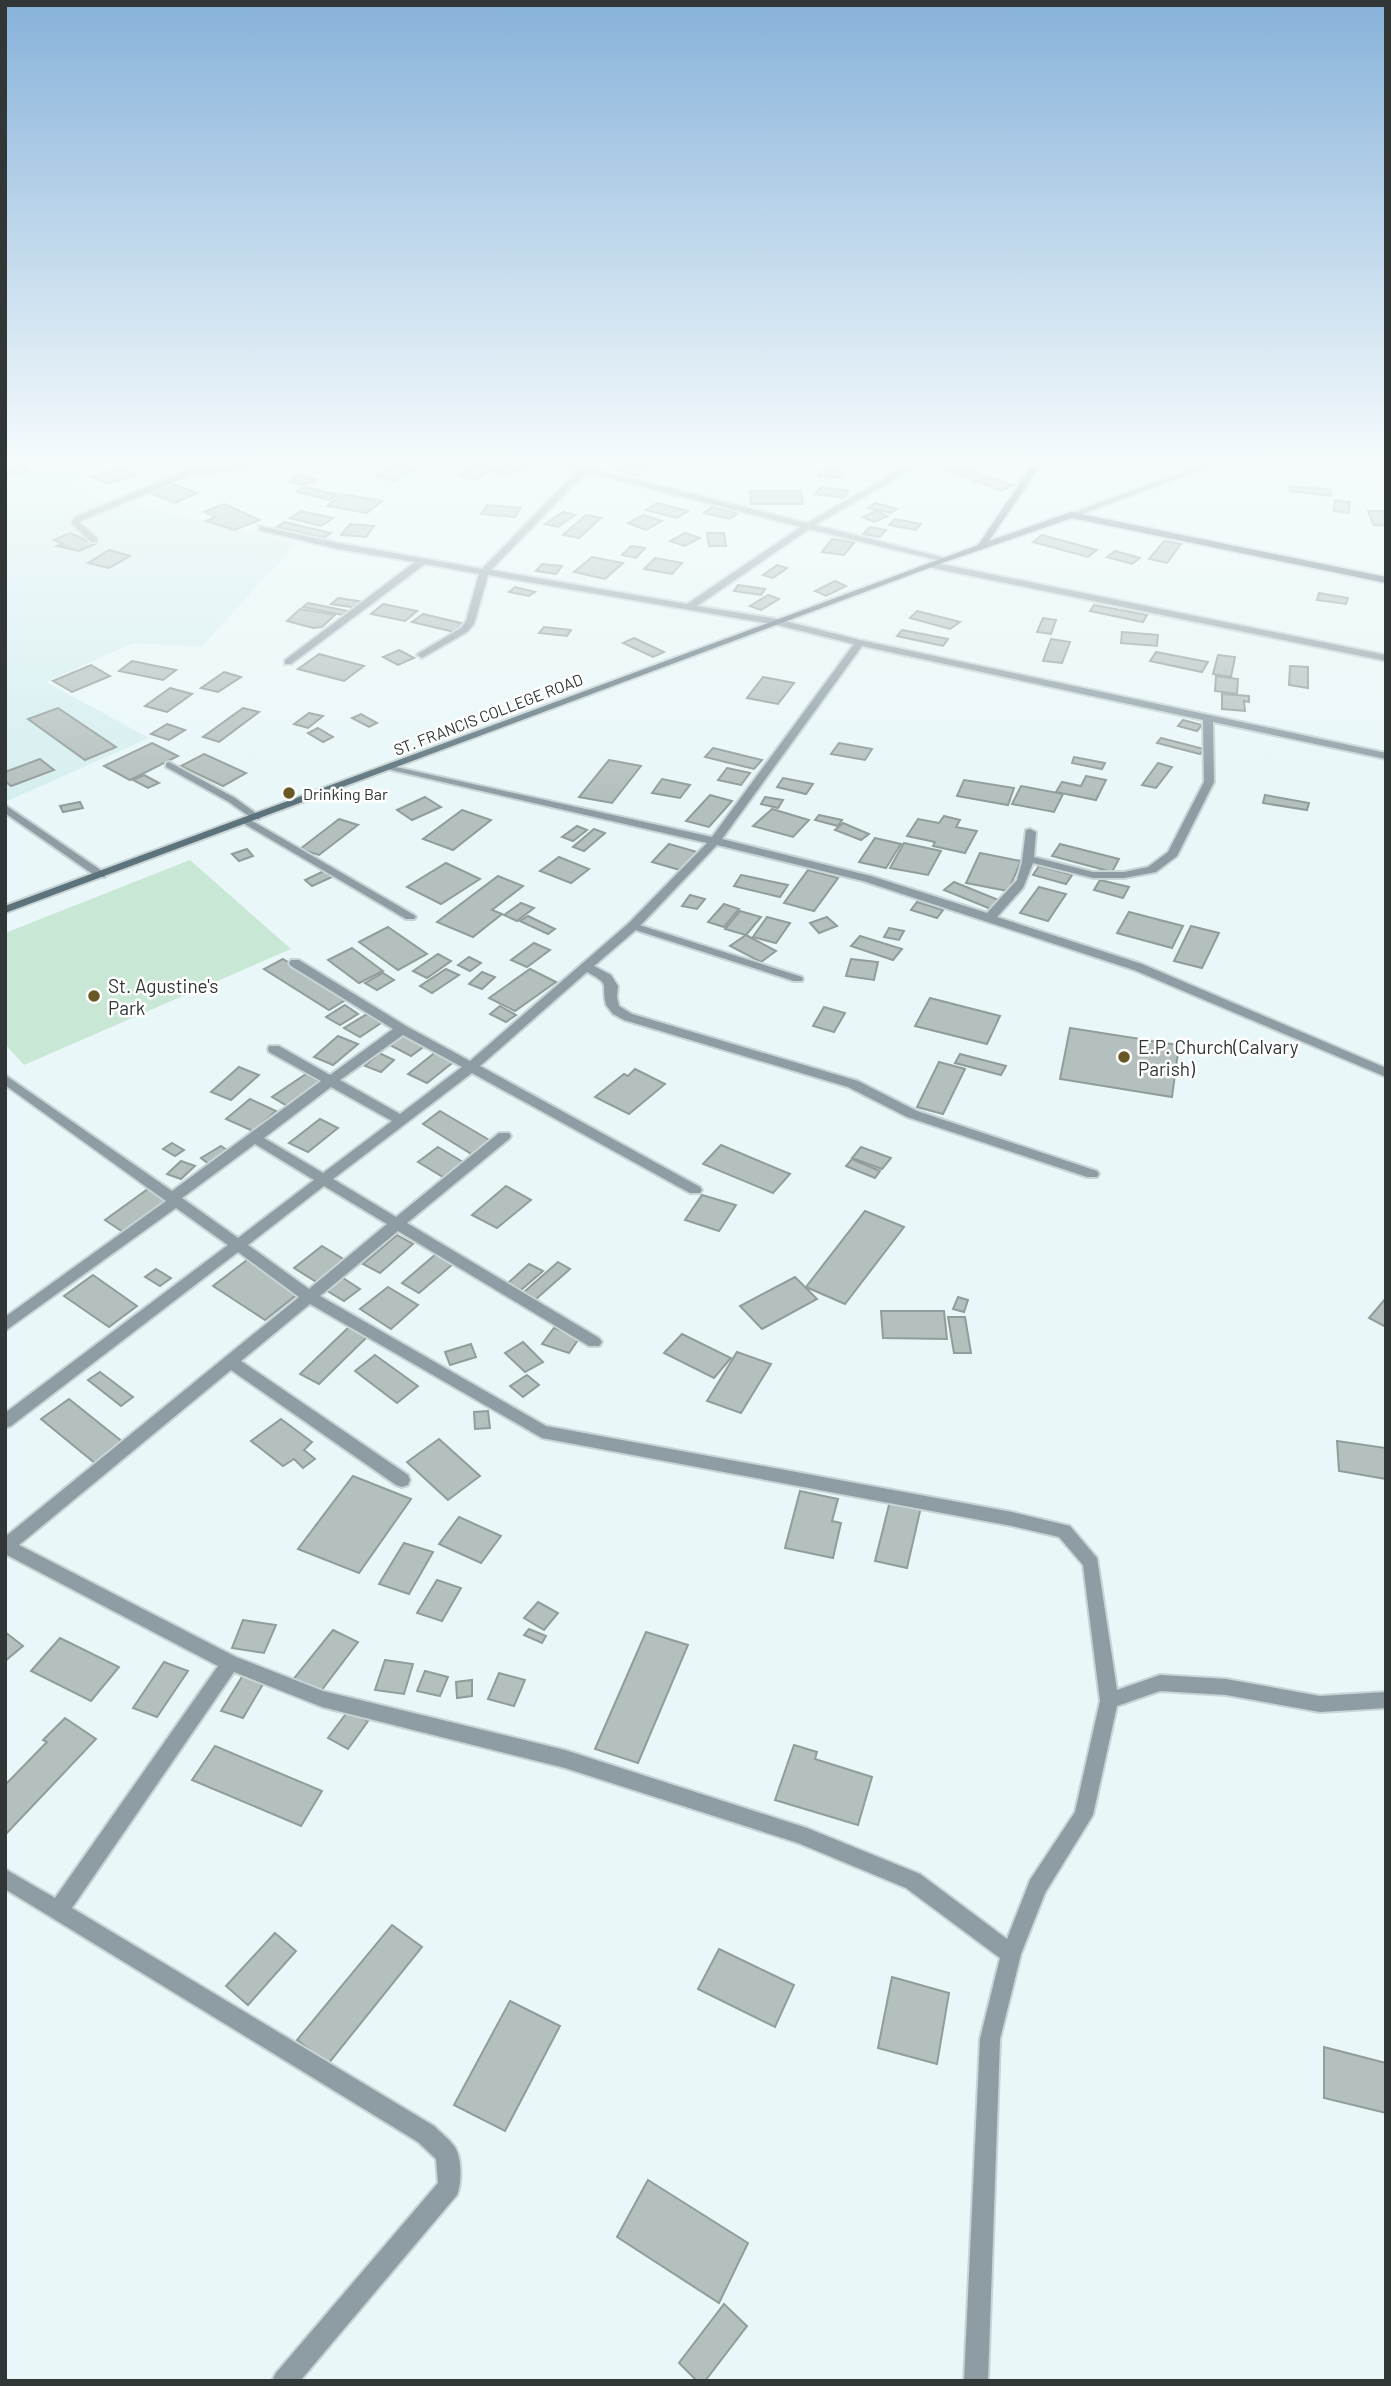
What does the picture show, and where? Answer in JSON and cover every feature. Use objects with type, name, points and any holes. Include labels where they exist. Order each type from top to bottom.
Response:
[{"type":"main road","name":"ST. FRANCIS COLLEGE ROAD","points":[[5,910],[903,574]]},
{"type":"main road","points":[[1359,574],[1386,580]]},
{"type":"street","points":[[288,662],[405,574]]},
{"type":"street","points":[[422,655],[464,630],[471,622],[483,574]]},
{"type":"street","points":[[498,574],[777,622],[1208,720],[1386,756]]},
{"type":"street","points":[[690,606],[736,574]]},
{"type":"street","points":[[994,574],[1386,658]]},
{"type":"street","points":[[5,1422],[471,1067],[633,926],[715,841],[860,643]]},
{"type":"street","points":[[1029,859],[1093,875],[1124,875],[1152,870],[1173,854],[1209,782],[1208,720]]},
{"type":"street","points":[[390,767],[867,878],[1138,967],[1386,1073]]},
{"type":"street","points":[[252,819],[410,917]]},
{"type":"street","points":[[990,917],[1017,890],[1029,870],[1030,832]]},
{"type":"street","points":[[295,963],[402,1029],[695,1190]]},
{"type":"street","points":[[587,967],[607,978],[612,986],[609,1001],[613,1010],[628,1017],[830,1076],[853,1084],[912,1114],[1092,1174]]},
{"type":"street","points":[[5,1325],[256,1139],[330,1080],[402,1029]]},
{"type":"street","points":[[274,1049],[402,1121]]},
{"type":"street","points":[[5,1079],[307,1296],[437,1368],[542,1432],[1012,1519],[1064,1531],[1091,1563],[1109,1701],[1084,1815],[1037,1887],[1011,1954],[990,2039],[976,2381]]},
{"type":"street","points":[[504,1136],[5,1546],[230,1663],[322,1699],[565,1759],[800,1834],[913,1881],[1011,1954]]},
{"type":"street","points":[[256,1139],[594,1342]]},
{"type":"street","points":[[230,1361],[402,1480]]},
{"type":"street","points":[[60,1909],[230,1663]]},
{"type":"street","points":[[1109,1701],[1160,1684],[1226,1687],[1320,1704],[1386,1700]]},
{"type":"street","points":[[5,1878],[426,2134],[447,2154],[449,2187],[284,2381]]},
{"type":"lane","points":[[169,765],[232,800],[252,819]]},
{"type":"lane","points":[[5,808],[101,875]]},
{"type":"lane","points":[[633,926],[798,979]]},
{"type":"shaded area","points":[[5,574],[268,574],[201,647],[133,643],[46,682],[149,738],[5,802]]},
{"type":"green space","name":"St. Agustine's Park","points":[[190,860],[291,949],[24,1065],[5,1044],[5,933]]},
{"type":"building","points":[[584,574],[610,574],[605,579]]},
{"type":"building","points":[[835,581],[846,586],[826,596],[815,591]]},
{"type":"building","points":[[738,585],[765,589],[761,595],[734,591]]},
{"type":"building","points":[[515,587],[535,592],[529,596],[509,592]]},
{"type":"building","points":[[1319,593],[1348,598],[1346,604],[1317,600]]},
{"type":"building","points":[[768,595],[779,599],[761,610],[750,606]]},
{"type":"building","points":[[338,598],[364,602],[357,608],[331,604]]},
{"type":"building","points":[[308,603],[348,611],[343,615],[303,607]]},
{"type":"building","points":[[383,604],[417,611],[405,621],[371,614]]},
{"type":"building","points":[[1094,605],[1147,615],[1143,622],[1090,611]]},
{"type":"building","points":[[300,609],[335,615],[322,627],[313,628],[287,621]]},
{"type":"building","points":[[917,611],[960,622],[950,629],[910,618]]},
{"type":"building","points":[[423,614],[465,624],[454,632],[412,622]]},
{"type":"building","points":[[1043,618],[1056,620],[1051,634],[1037,632]]},
{"type":"building","points":[[544,627],[571,630],[567,636],[539,633]]},
{"type":"building","points":[[902,630],[948,639],[943,646],[897,636]]},
{"type":"building","points":[[1122,632],[1158,635],[1157,646],[1121,643]]},
{"type":"building","points":[[634,638],[664,652],[653,657],[623,643]]},
{"type":"building","points":[[1051,639],[1070,642],[1062,663],[1043,661]]},
{"type":"building","points":[[399,650],[414,658],[398,665],[383,657]]},
{"type":"building","points":[[1156,652],[1208,662],[1202,672],[1150,661]]},
{"type":"building","points":[[319,654],[364,666],[344,681],[298,669]]},
{"type":"building","points":[[1218,655],[1235,657],[1231,677],[1213,674]]},
{"type":"building","points":[[132,661],[176,670],[163,680],[119,671]]},
{"type":"building","points":[[91,665],[110,676],[72,692],[53,681]]},
{"type":"building","points":[[1290,666],[1308,667],[1308,688],[1289,685]]},
{"type":"building","points":[[224,672],[241,677],[218,692],[201,688]]},
{"type":"building","points":[[1216,676],[1238,679],[1237,694],[1215,691]]},
{"type":"building","points":[[763,677],[794,683],[778,704],[747,698]]},
{"type":"building","points":[[170,688],[192,694],[167,712],[145,706]]},
{"type":"building","points":[[1222,694],[1249,696],[1249,702],[1244,701],[1245,711],[1222,709]]},
{"type":"building","points":[[58,708],[116,747],[85,760],[28,719]]},
{"type":"building","points":[[243,708],[259,712],[219,742],[203,737]]},
{"type":"building","points":[[309,713],[323,716],[308,728],[294,724]]},
{"type":"building","points":[[361,714],[377,723],[369,727],[352,718]]},
{"type":"building","points":[[1183,720],[1202,725],[1197,731],[1178,726]]},
{"type":"building","points":[[167,724],[185,730],[169,740],[151,734]]},
{"type":"building","points":[[318,728],[333,737],[323,742],[308,733]]},
{"type":"building","points":[[1161,738],[1204,749],[1200,754],[1157,743]]},
{"type":"building","points":[[152,743],[178,756],[130,780],[104,766]]},
{"type":"building","points":[[839,743],[872,749],[865,760],[831,754]]},
{"type":"building","points":[[713,748],[762,760],[754,769],[705,757]]},
{"type":"building","points":[[204,754],[246,773],[223,786],[181,766]]},
{"type":"building","points":[[1074,757],[1105,763],[1102,769],[1072,763]]},
{"type":"building","points":[[40,759],[54,770],[11,786],[5,781],[5,772]]},
{"type":"building","points":[[609,760],[641,766],[612,803],[579,797]]},
{"type":"building","points":[[1158,763],[1172,767],[1156,788],[1142,785]]},
{"type":"building","points":[[727,768],[750,773],[741,785],[718,780]]},
{"type":"building","points":[[144,775],[159,783],[148,788],[133,780]]},
{"type":"building","points":[[1086,776],[1106,780],[1096,800],[1056,792],[1062,782],[1081,786]]},
{"type":"building","points":[[783,778],[813,784],[806,794],[777,787]]},
{"type":"building","points":[[662,779],[690,785],[680,798],[652,793]]},
{"type":"building","points":[[964,780],[1014,788],[1008,805],[957,796]]},
{"type":"building","points":[[1021,786],[1063,794],[1054,812],[1012,804]]},
{"type":"building","points":[[710,795],[732,801],[709,827],[686,821]]},
{"type":"building","points":[[1265,795],[1309,803],[1307,810],[1263,803]]},
{"type":"building","points":[[425,797],[441,807],[412,820],[397,810]]},
{"type":"building","points":[[765,797],[783,800],[778,808],[761,804]]},
{"type":"building","points":[[80,802],[83,808],[63,812],[60,806]]},
{"type":"building","points":[[772,809],[809,820],[793,837],[753,826]]},
{"type":"building","points":[[462,810],[491,820],[453,850],[423,839]]},
{"type":"building","points":[[819,815],[842,820],[838,826],[815,820]]},
{"type":"building","points":[[944,816],[960,820],[956,827],[977,831],[965,853],[933,846],[935,842],[907,836],[918,819],[939,823]]},
{"type":"building","points":[[339,819],[358,825],[319,855],[300,849]]},
{"type":"building","points":[[843,823],[869,834],[861,840],[835,830]]},
{"type":"building","points":[[577,826],[587,830],[573,841],[562,837]]},
{"type":"building","points":[[594,829],[605,833],[584,851],[573,847]]},
{"type":"building","points":[[875,838],[901,844],[886,868],[859,862]]},
{"type":"building","points":[[904,843],[941,851],[928,875],[890,868]]},
{"type":"building","points":[[669,844],[697,852],[680,870],[652,862]]},
{"type":"building","points":[[1060,844],[1119,859],[1112,872],[1052,856]]},
{"type":"building","points":[[247,849],[253,856],[239,861],[232,854]]},
{"type":"building","points":[[980,853],[1021,861],[1008,891],[966,883]]},
{"type":"building","points":[[559,857],[589,869],[571,883],[540,871]]},
{"type":"building","points":[[446,863],[480,879],[441,904],[407,887]]},
{"type":"building","points":[[1039,866],[1072,875],[1066,884],[1033,875]]},
{"type":"building","points":[[808,870],[838,878],[814,911],[784,903]]},
{"type":"building","points":[[324,871],[332,877],[312,886],[305,880]]},
{"type":"building","points":[[741,875],[788,885],[780,897],[734,886]]},
{"type":"building","points":[[498,876],[523,886],[492,910],[502,914],[473,937],[437,922]]},
{"type":"building","points":[[1100,880],[1129,887],[1123,898],[1094,890]]},
{"type":"building","points":[[954,882],[1001,901],[991,909],[944,890]]},
{"type":"building","points":[[1039,887],[1066,894],[1048,921],[1020,913]]},
{"type":"building","points":[[690,895],[705,899],[697,909],[682,906]]},
{"type":"building","points":[[917,902],[943,910],[937,918],[911,910]]},
{"type":"building","points":[[521,903],[534,908],[517,921],[504,915]]},
{"type":"building","points":[[724,904],[739,909],[724,927],[708,922]]},
{"type":"building","points":[[740,911],[761,917],[746,935],[725,929]]},
{"type":"building","points":[[1129,912],[1183,926],[1172,948],[1117,933]]},
{"type":"building","points":[[528,916],[555,929],[548,934],[520,921]]},
{"type":"building","points":[[767,917],[790,923],[776,943],[753,937]]},
{"type":"building","points":[[827,917],[837,926],[819,933],[810,923]]},
{"type":"building","points":[[1191,926],[1219,933],[1202,968],[1174,961]]},
{"type":"building","points":[[388,927],[427,954],[398,970],[359,942]]},
{"type":"building","points":[[889,928],[904,931],[899,940],[884,937]]},
{"type":"building","points":[[746,935],[776,951],[761,962],[730,946]]},
{"type":"building","points":[[860,936],[902,949],[893,960],[851,946]]},
{"type":"building","points":[[534,943],[550,950],[527,967],[511,960]]},
{"type":"building","points":[[352,948],[383,971],[359,983],[328,960]]},
{"type":"building","points":[[438,954],[451,961],[427,978],[413,971]]},
{"type":"building","points":[[469,957],[481,963],[470,971],[458,965]]},
{"type":"building","points":[[283,959],[347,999],[329,1010],[264,969]]},
{"type":"building","points":[[851,959],[878,962],[874,980],[846,976]]},
{"type":"building","points":[[446,969],[459,975],[432,993],[420,986]]},
{"type":"building","points":[[530,969],[556,982],[515,1011],[489,998]]},
{"type":"building","points":[[482,972],[495,977],[482,989],[469,984]]},
{"type":"building","points":[[383,973],[394,980],[377,990],[365,983]]},
{"type":"building","points":[[930,998],[1000,1016],[987,1044],[915,1026]]},
{"type":"building","points":[[345,1005],[358,1014],[340,1025],[326,1017]]},
{"type":"building","points":[[500,1006],[516,1015],[506,1022],[490,1014]]},
{"type":"building","points":[[824,1007],[845,1013],[834,1032],[813,1026]]},
{"type":"building","points":[[367,1014],[381,1023],[360,1037],[344,1028]]},
{"type":"building","points":[[1070,1028],[1179,1045],[1172,1097],[1060,1079]]},
{"type":"building","points":[[405,1033],[426,1045],[411,1056],[390,1045]]},
{"type":"building","points":[[338,1036],[358,1044],[333,1065],[314,1057]]},
{"type":"building","points":[[437,1051],[456,1060],[427,1083],[408,1074]]},
{"type":"building","points":[[379,1053],[394,1060],[381,1072],[365,1066]]},
{"type":"building","points":[[960,1054],[1006,1066],[1001,1075],[955,1063]]},
{"type":"building","points":[[939,1062],[965,1069],[943,1114],[917,1107]]},
{"type":"building","points":[[239,1067],[259,1075],[231,1100],[211,1092]]},
{"type":"building","points":[[635,1069],[665,1084],[629,1114],[595,1097],[624,1074],[628,1076]]},
{"type":"building","points":[[306,1074],[323,1084],[289,1107],[272,1097]]},
{"type":"building","points":[[250,1099],[276,1111],[253,1131],[226,1119]]},
{"type":"building","points":[[440,1111],[491,1141],[473,1155],[423,1124]]},
{"type":"building","points":[[320,1119],[338,1128],[308,1152],[289,1143]]},
{"type":"building","points":[[172,1143],[184,1150],[175,1156],[163,1149]]},
{"type":"building","points":[[721,1145],[790,1174],[773,1193],[703,1164]]},
{"type":"building","points":[[221,1146],[233,1154],[213,1167],[201,1158]]},
{"type":"building","points":[[438,1147],[463,1162],[443,1177],[418,1162]]},
{"type":"building","points":[[861,1147],[891,1158],[882,1169],[852,1158]]},
{"type":"building","points":[[852,1159],[880,1171],[875,1178],[846,1166]]},
{"type":"building","points":[[181,1161],[195,1166],[181,1179],[167,1174]]},
{"type":"building","points":[[152,1186],[170,1197],[123,1232],[105,1220]]},
{"type":"building","points":[[506,1186],[531,1200],[497,1228],[472,1215]]},
{"type":"building","points":[[702,1195],[736,1205],[719,1231],[685,1220]]},
{"type":"building","points":[[865,1211],[904,1227],[845,1304],[806,1287]]},
{"type":"building","points":[[397,1235],[413,1244],[380,1273],[363,1264]]},
{"type":"building","points":[[322,1246],[345,1260],[318,1283],[294,1268]]},
{"type":"building","points":[[436,1254],[453,1264],[419,1293],[402,1283]]},
{"type":"building","points":[[247,1260],[299,1293],[265,1320],[213,1286]]},
{"type":"building","points":[[558,1262],[570,1269],[536,1299],[524,1292]]},
{"type":"building","points":[[529,1264],[543,1271],[521,1290],[508,1283]]},
{"type":"building","points":[[156,1269],[171,1278],[160,1286],[145,1277]]},
{"type":"building","points":[[93,1275],[137,1306],[109,1327],[64,1296]]},
{"type":"building","points":[[340,1276],[360,1289],[344,1301],[324,1289]]},
{"type":"building","points":[[795,1277],[817,1299],[762,1329],[740,1306]]},
{"type":"building","points":[[388,1287],[418,1305],[391,1329],[360,1309]]},
{"type":"building","points":[[958,1297],[968,1300],[964,1312],[953,1309]]},
{"type":"building","points":[[1386,1298],[1386,1327],[1369,1318]]},
{"type":"building","points":[[881,1311],[944,1311],[947,1339],[883,1338]]},
{"type":"building","points":[[948,1317],[965,1317],[971,1353],[954,1353]]},
{"type":"building","points":[[351,1325],[369,1335],[319,1384],[300,1374]]},
{"type":"building","points":[[554,1328],[580,1337],[569,1353],[542,1344]]},
{"type":"building","points":[[682,1334],[731,1358],[714,1378],[664,1353]]},
{"type":"building","points":[[523,1342],[543,1362],[525,1372],[505,1353]]},
{"type":"building","points":[[471,1344],[476,1357],[450,1365],[445,1352]]},
{"type":"building","points":[[737,1352],[771,1364],[741,1413],[707,1401]]},
{"type":"building","points":[[375,1355],[418,1386],[397,1403],[355,1371]]},
{"type":"building","points":[[100,1372],[133,1397],[121,1406],[88,1380]]},
{"type":"building","points":[[527,1375],[539,1385],[523,1397],[510,1386]]},
{"type":"building","points":[[69,1399],[124,1443],[96,1464],[41,1419]]},
{"type":"building","points":[[488,1411],[490,1428],[475,1429],[474,1412]]},
{"type":"building","points":[[281,1419],[312,1442],[304,1450],[315,1459],[303,1468],[294,1459],[283,1466],[251,1441]]},
{"type":"building","points":[[439,1439],[480,1476],[448,1500],[407,1462]]},
{"type":"building","points":[[1337,1441],[1386,1448],[1386,1479],[1339,1471]]},
{"type":"building","points":[[353,1476],[411,1499],[359,1573],[298,1549]]},
{"type":"building","points":[[800,1491],[838,1499],[832,1521],[841,1523],[833,1558],[785,1548]]},
{"type":"building","points":[[890,1501],[921,1507],[907,1568],[875,1561]]},
{"type":"building","points":[[459,1517],[501,1536],[481,1563],[439,1544]]},
{"type":"building","points":[[404,1543],[433,1552],[409,1594],[379,1584]]},
{"type":"building","points":[[437,1580],[461,1588],[442,1621],[417,1613]]},
{"type":"building","points":[[538,1602],[558,1613],[544,1630],[524,1618]]},
{"type":"building","points":[[243,1620],[276,1625],[264,1653],[232,1648]]},
{"type":"building","points":[[529,1629],[546,1636],[542,1643],[524,1635]]},
{"type":"building","points":[[333,1630],[358,1642],[318,1695],[292,1681]]},
{"type":"building","points":[[5,1632],[23,1646],[5,1661]]},
{"type":"building","points":[[646,1632],[688,1645],[638,1763],[595,1749]]},
{"type":"building","points":[[60,1638],[119,1667],[91,1701],[31,1671]]},
{"type":"building","points":[[385,1660],[413,1664],[404,1694],[375,1690]]},
{"type":"building","points":[[164,1662],[188,1671],[157,1717],[133,1708]]},
{"type":"building","points":[[425,1671],[448,1677],[440,1696],[417,1691]]},
{"type":"building","points":[[245,1672],[266,1679],[243,1718],[221,1711]]},
{"type":"building","points":[[499,1673],[525,1680],[514,1706],[488,1699]]},
{"type":"building","points":[[472,1680],[472,1696],[457,1698],[456,1682]]},
{"type":"building","points":[[348,1711],[368,1721],[348,1749],[328,1738]]},
{"type":"building","points":[[65,1718],[96,1739],[5,1835],[5,1785],[47,1742],[43,1740]]},
{"type":"building","points":[[794,1745],[817,1752],[815,1759],[872,1777],[858,1825],[775,1800]]},
{"type":"building","points":[[215,1746],[322,1791],[301,1826],[192,1780]]},
{"type":"building","points":[[392,1925],[422,1947],[328,2064],[297,2040]]},
{"type":"building","points":[[275,1933],[296,1951],[248,2005],[226,1986]]},
{"type":"building","points":[[719,1949],[794,1985],[775,2027],[698,1989]]},
{"type":"building","points":[[892,1977],[949,1993],[937,2064],[878,2048]]},
{"type":"building","points":[[510,2001],[560,2026],[505,2131],[454,2105]]},
{"type":"building","points":[[1324,2047],[1386,2063],[1386,2113],[1324,2098]]},
{"type":"building","points":[[648,2180],[748,2243],[719,2303],[617,2237]]},
{"type":"building","points":[[724,2304],[747,2326],[705,2381],[697,2381],[679,2363]]},
{"type":"place","name":"Drinking Bar","points":[[289,793]]},
{"type":"place","name":"St. Agustine's Park","points":[[94,996]]},
{"type":"place","name":"E.P. Church(Calvary Parish)","points":[[1124,1057]]}]
